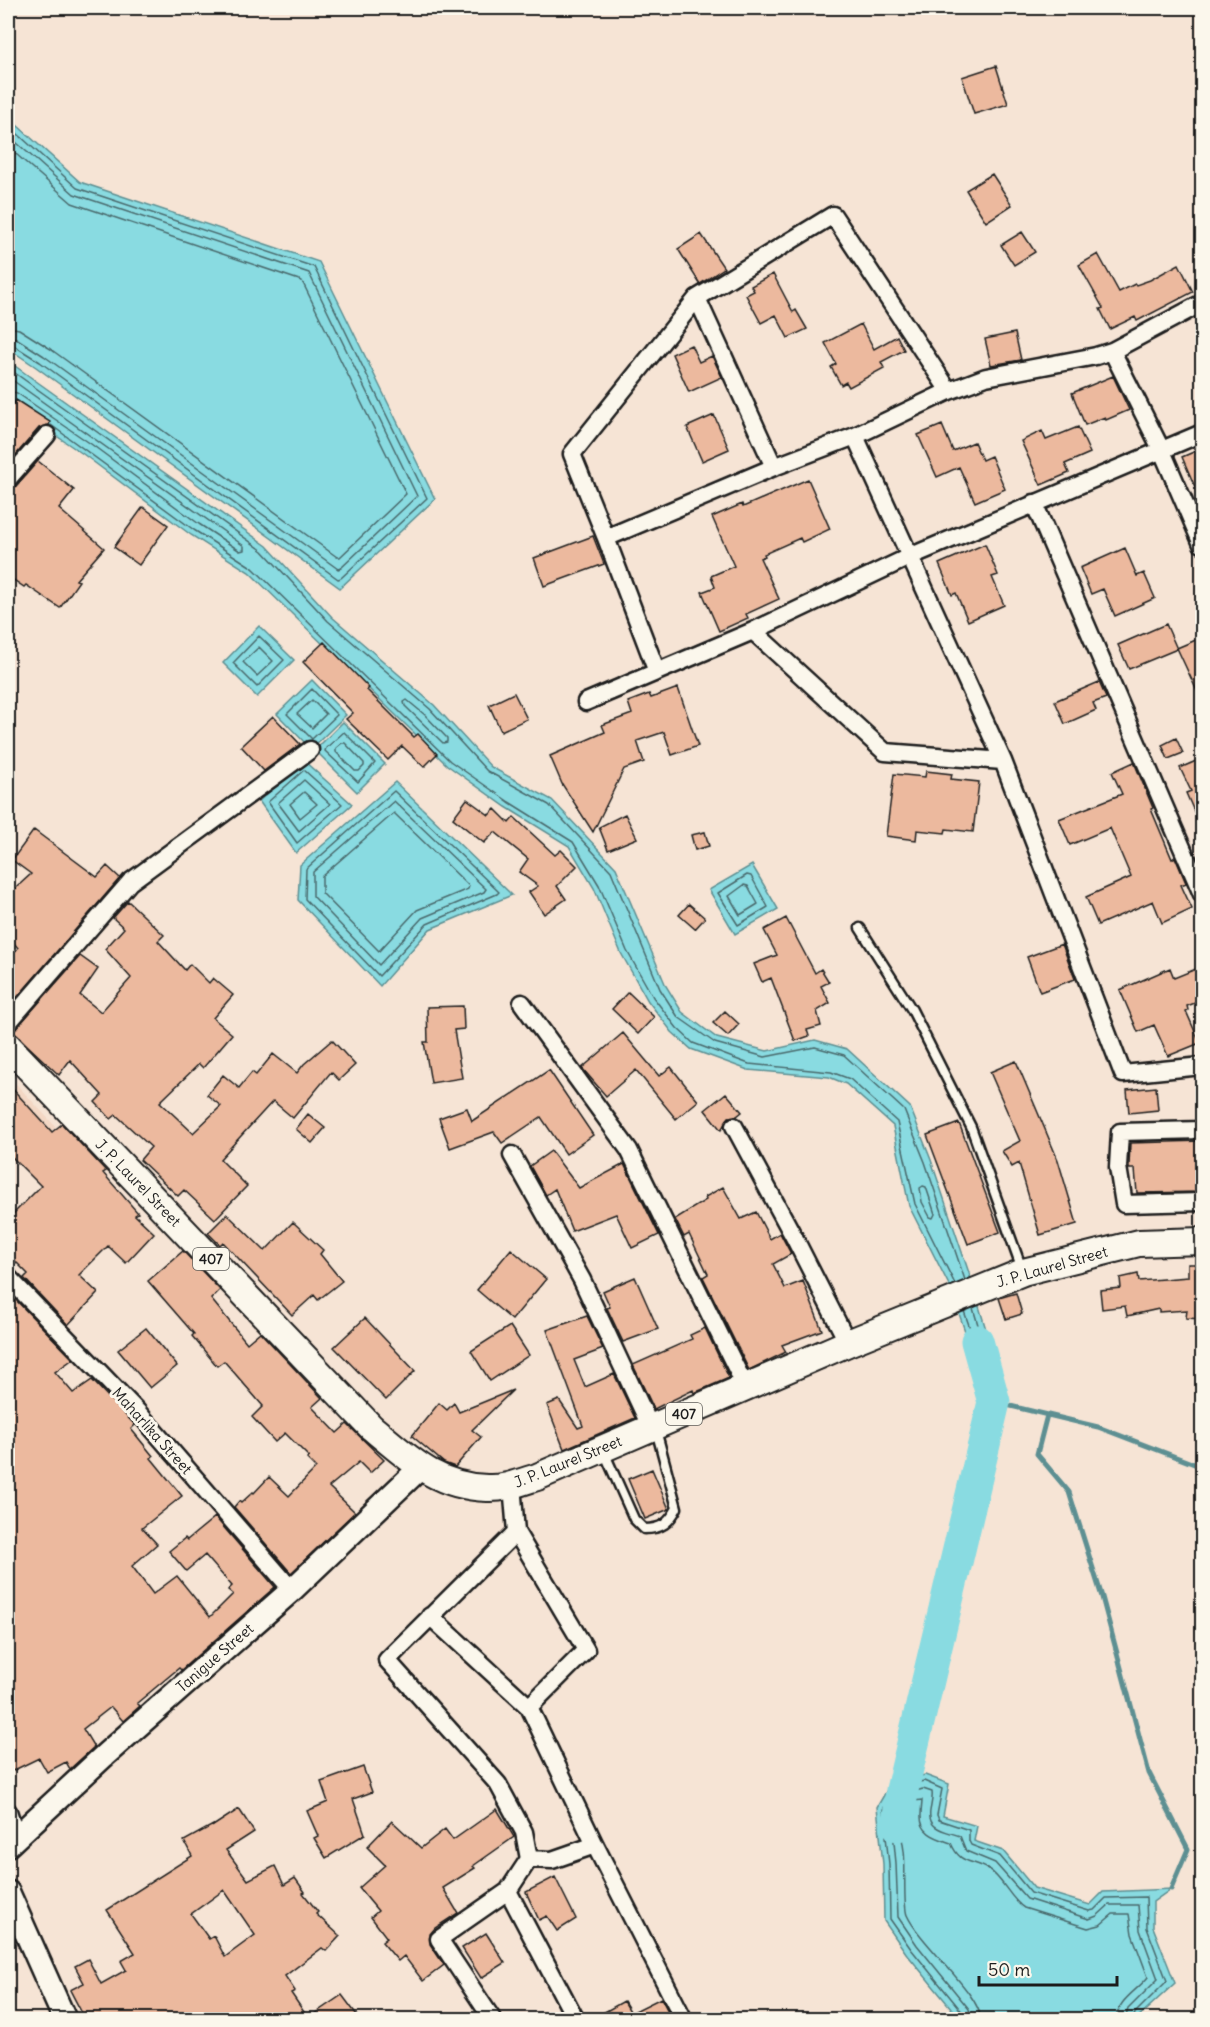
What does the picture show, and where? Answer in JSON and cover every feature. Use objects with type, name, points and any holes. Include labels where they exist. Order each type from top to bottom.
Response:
[{"type":"main road","name":"J. P. Laurel Street","points":[[8,1046],[371,1427],[420,1468],[448,1482],[488,1488],[512,1485],[537,1477],[848,1343],[1023,1272],[1139,1243],[1203,1241]]},
{"type":"street","points":[[657,672],[572,454],[697,298],[833,215],[949,391]]},
{"type":"street","points":[[697,298],[774,467]]},
{"type":"street","points":[[606,538],[774,467],[855,436],[949,391],[986,377],[1096,357],[1112,351],[1203,303]]},
{"type":"street","points":[[1112,351],[1162,452],[1202,543]]},
{"type":"street","points":[[586,702],[753,631],[909,557],[1203,433]]},
{"type":"street","points":[[8,479],[47,435]]},
{"type":"street","points":[[855,436],[1004,760],[1123,1074],[1203,1066]]},
{"type":"street","points":[[1034,503],[1203,894]]},
{"type":"street","points":[[753,631],[885,752],[1004,760]]},
{"type":"street","points":[[8,1023],[130,882],[310,750]]},
{"type":"street","points":[[522,1003],[629,1150],[746,1388]]},
{"type":"street","points":[[734,1126],[848,1343]]},
{"type":"street","points":[[1203,1130],[1120,1132],[1118,1167],[1124,1203],[1203,1202]]},
{"type":"street","points":[[512,1155],[582,1280],[653,1427]]},
{"type":"street","name":"Maharlika Street","points":[[8,1277],[137,1411],[292,1590]]},
{"type":"street","name":"Tanigue Street","points":[[12,1841],[292,1590],[420,1468]]},
{"type":"street","points":[[512,1485],[516,1532],[586,1650],[529,1707]]},
{"type":"street","points":[[494,2019],[439,1940],[508,1891],[529,1859],[524,1832],[498,1784],[387,1660],[516,1532]]},
{"type":"street","points":[[430,1616],[529,1707],[595,1845],[684,2019]]},
{"type":"street","points":[[8,1811],[12,1841]]},
{"type":"street","points":[[529,1859],[552,1860],[595,1845]]},
{"type":"street","points":[[508,1891],[576,2019]]},
{"type":"street","points":[[8,1892],[66,2019]]},
{"type":"lane","points":[[860,928],[912,1010],[971,1127],[1023,1272]]},
{"type":"lane","points":[[603,1449],[634,1519],[644,1529],[657,1529],[671,1521],[678,1508],[653,1427]]},
{"type":"shaded area","points":[[8,1075],[56,1127],[8,1164]]},
{"type":"water","points":[[8,117],[80,182],[319,262],[435,499],[340,588],[8,348]]},
{"type":"water","points":[[8,361],[267,546],[332,617],[434,705],[491,767],[552,800],[616,868],[666,986],[682,1012],[717,1038],[767,1051],[815,1040],[847,1049],[910,1107],[931,1160],[969,1273],[997,1366],[985,1390],[950,1287],[909,1206],[893,1126],[846,1084],[829,1077],[748,1070],[691,1049],[672,1032],[648,1001],[621,953],[594,888],[569,846],[506,807],[447,765],[249,572],[191,535],[83,454],[8,403]]},
{"type":"water","points":[[259,626],[294,660],[257,697],[223,663]]},
{"type":"water","points":[[312,680],[346,715],[311,749],[277,714]]},
{"type":"water","points":[[343,722],[385,764],[357,792],[315,750]]},
{"type":"water","points":[[304,761],[352,804],[296,853],[259,801]]},
{"type":"water","points":[[395,782],[512,895],[430,929],[380,986],[298,900],[300,865]]},
{"type":"water","points":[[752,865],[778,909],[735,934],[709,890]]},
{"type":"water","points":[[925,1775],[949,1784],[943,1816],[977,1826],[974,1841],[1003,1851],[1034,1888],[1090,1905],[1103,1892],[1171,1889],[1153,1902],[1153,1927],[1175,1983],[1136,2019],[960,2019],[906,1953],[884,1921],[883,1864],[877,1807],[891,1783]]},
{"type":"building","points":[[996,66],[1008,104],[974,114],[962,77]]},
{"type":"building","points":[[992,174],[1012,205],[986,222],[966,190]]},
{"type":"building","points":[[1022,232],[1035,252],[1014,265],[1001,245]]},
{"type":"building","points":[[701,234],[724,268],[700,284],[678,249]]},
{"type":"building","points":[[1098,254],[1119,292],[1150,280],[1179,264],[1193,292],[1137,321],[1135,317],[1110,329],[1100,309],[1103,308],[1079,265]]},
{"type":"building","points":[[773,274],[793,312],[796,310],[807,329],[788,338],[776,315],[761,323],[746,295],[754,291],[751,286]]},
{"type":"building","points":[[861,324],[874,349],[897,336],[904,350],[881,362],[884,368],[849,387],[846,382],[841,385],[831,367],[836,364],[825,343]]},
{"type":"building","points":[[1015,333],[1021,360],[991,365],[985,339]]},
{"type":"building","points":[[691,345],[699,362],[712,356],[722,377],[689,392],[672,354]]},
{"type":"building","points":[[1113,376],[1129,410],[1106,420],[1105,417],[1085,425],[1072,393]]},
{"type":"building","points":[[16,400],[50,422],[49,425],[39,428],[8,464],[8,412]]},
{"type":"building","points":[[714,415],[729,449],[702,461],[687,427]]},
{"type":"building","points":[[942,425],[953,451],[974,442],[982,460],[991,456],[1005,489],[975,502],[959,467],[937,477],[918,435]]},
{"type":"building","points":[[1078,427],[1090,453],[1065,464],[1069,473],[1041,485],[1021,441],[1042,431],[1046,440]]},
{"type":"building","points":[[1203,448],[1203,505],[1182,457]]},
{"type":"building","points":[[38,461],[74,490],[59,509],[104,548],[76,580],[79,581],[60,608],[8,576],[8,489],[16,486]]},
{"type":"building","points":[[808,479],[830,529],[802,542],[800,538],[764,554],[765,556],[760,558],[779,599],[746,614],[748,618],[719,631],[702,592],[715,587],[711,576],[734,566],[712,517],[742,504],[743,507]]},
{"type":"building","points":[[143,507],[168,525],[139,565],[114,547]]},
{"type":"building","points":[[593,536],[604,564],[544,586],[534,558]]},
{"type":"building","points":[[985,544],[998,575],[992,577],[1004,605],[968,621],[956,593],[952,595],[939,564]]},
{"type":"building","points":[[1125,548],[1137,576],[1144,573],[1155,598],[1115,616],[1103,589],[1091,594],[1080,568]]},
{"type":"building","points":[[1166,624],[1177,649],[1129,669],[1118,645]]},
{"type":"building","points":[[1203,637],[1203,704],[1177,648]]},
{"type":"building","points":[[324,642],[414,737],[418,734],[437,754],[424,767],[402,746],[388,760],[346,719],[353,713],[303,662]]},
{"type":"building","points":[[1099,682],[1106,698],[1093,703],[1096,710],[1065,724],[1055,701]]},
{"type":"building","points":[[678,688],[698,746],[672,755],[664,732],[637,741],[644,762],[624,769],[593,832],[562,784],[550,756],[605,732],[602,725],[632,714],[628,702],[649,694],[651,698]]},
{"type":"building","points":[[514,693],[527,719],[501,731],[489,705]]},
{"type":"building","points":[[273,716],[300,744],[264,771],[241,746]]},
{"type":"building","points":[[1176,738],[1183,753],[1168,759],[1162,745]]},
{"type":"building","points":[[1203,758],[1203,832],[1186,793],[1191,791],[1180,768]]},
{"type":"building","points":[[1134,762],[1172,859],[1175,857],[1186,883],[1181,885],[1192,909],[1162,923],[1153,901],[1098,925],[1086,897],[1131,877],[1110,828],[1070,845],[1059,819],[1122,794],[1112,772]]},
{"type":"building","points":[[926,771],[952,774],[951,779],[979,782],[973,832],[946,829],[945,833],[917,830],[916,840],[886,836],[894,774],[925,777]]},
{"type":"building","points":[[467,799],[489,815],[495,809],[509,823],[514,817],[555,855],[561,850],[577,866],[557,886],[566,899],[544,914],[529,892],[538,886],[519,872],[528,859],[495,832],[484,843],[453,818]]},
{"type":"building","points":[[625,814],[637,838],[608,850],[599,827]]},
{"type":"building","points":[[34,830],[97,877],[107,866],[120,878],[8,1008],[8,960],[18,948],[8,936],[8,895],[31,874],[12,860]]},
{"type":"building","points":[[705,832],[709,846],[695,850],[691,835]]},
{"type":"building","points":[[128,901],[164,935],[158,941],[185,970],[190,964],[209,983],[213,978],[233,995],[213,1018],[232,1034],[203,1068],[199,1064],[160,1102],[193,1133],[221,1106],[207,1095],[223,1075],[239,1088],[252,1072],[256,1075],[273,1054],[297,1073],[332,1040],[355,1065],[339,1080],[331,1072],[293,1118],[273,1101],[220,1159],[247,1186],[215,1219],[184,1190],[178,1196],[140,1160],[151,1147],[116,1115],[111,1119],[95,1102],[102,1095],[70,1060],[59,1075],[13,1032],[80,956],[98,969],[80,995],[101,1012],[131,978],[105,949],[124,928],[113,918]]},
{"type":"building","points":[[689,904],[705,918],[695,929],[679,915]]},
{"type":"building","points":[[786,918],[815,973],[821,969],[829,982],[821,986],[830,1003],[817,1011],[821,1026],[807,1030],[809,1036],[795,1041],[771,978],[762,982],[754,964],[777,955],[764,930]]},
{"type":"building","points":[[1062,944],[1075,979],[1040,992],[1027,957]]},
{"type":"building","points":[[1203,966],[1203,1000],[1187,1006],[1186,1011],[1200,1043],[1168,1056],[1154,1025],[1138,1032],[1120,990],[1170,968],[1174,978]]},
{"type":"building","points":[[628,992],[654,1017],[638,1034],[612,1009]]},
{"type":"building","points":[[463,1006],[464,1029],[454,1030],[462,1078],[431,1083],[424,1042],[428,1042],[427,1007]]},
{"type":"building","points":[[725,1011],[739,1024],[728,1036],[713,1023]]},
{"type":"building","points":[[623,1033],[659,1076],[671,1067],[698,1101],[676,1119],[636,1070],[606,1096],[582,1068]]},
{"type":"building","points":[[1016,1061],[1058,1160],[1077,1224],[1040,1235],[1019,1163],[1012,1167],[1002,1151],[1020,1141],[990,1072]]},
{"type":"building","points":[[549,1070],[593,1135],[566,1154],[541,1117],[502,1143],[494,1132],[450,1148],[439,1118],[467,1108],[472,1121]]},
{"type":"building","points":[[8,1084],[52,1132],[62,1124],[106,1171],[103,1173],[138,1213],[135,1215],[154,1233],[126,1263],[108,1246],[79,1275],[98,1293],[68,1325],[24,1278],[28,1274],[8,1254],[8,1219],[41,1186],[8,1153]]},
{"type":"building","points":[[1156,1087],[1158,1110],[1129,1113],[1127,1090]]},
{"type":"building","points":[[726,1093],[742,1112],[737,1116],[729,1117],[721,1130],[705,1110]]},
{"type":"building","points":[[308,1114],[325,1128],[312,1143],[296,1129]]},
{"type":"building","points":[[959,1123],[1000,1232],[968,1244],[927,1135]]},
{"type":"building","points":[[1203,1141],[1203,1192],[1137,1193],[1135,1169],[1129,1169],[1130,1143]]},
{"type":"building","points":[[551,1151],[579,1188],[624,1164],[659,1235],[632,1248],[616,1214],[572,1231],[555,1189],[546,1195],[530,1166]]},
{"type":"building","points":[[723,1187],[741,1219],[756,1212],[770,1239],[780,1233],[791,1254],[773,1264],[785,1288],[803,1281],[822,1330],[782,1345],[786,1352],[749,1370],[703,1277],[708,1274],[689,1234],[684,1237],[675,1219]]},
{"type":"building","points":[[227,1214],[265,1251],[293,1222],[323,1250],[320,1254],[342,1281],[318,1300],[314,1295],[292,1315],[223,1242],[220,1245],[208,1233]]},
{"type":"building","points":[[511,1249],[546,1279],[512,1320],[477,1290]]},
{"type":"building","points":[[183,1251],[220,1290],[211,1299],[247,1343],[260,1332],[322,1398],[312,1407],[337,1433],[347,1424],[384,1460],[370,1473],[359,1462],[329,1487],[355,1512],[291,1573],[234,1507],[239,1501],[241,1503],[254,1493],[269,1477],[289,1496],[316,1468],[307,1459],[309,1457],[285,1433],[275,1442],[252,1417],[263,1406],[224,1361],[217,1366],[192,1336],[194,1334],[148,1281]]},
{"type":"building","points":[[1188,1264],[1203,1264],[1203,1319],[1186,1318],[1187,1310],[1159,1312],[1159,1309],[1127,1316],[1125,1306],[1102,1309],[1100,1290],[1121,1288],[1120,1278],[1138,1274],[1139,1281],[1188,1277]]},
{"type":"building","points":[[635,1277],[658,1329],[623,1342],[607,1308],[610,1307],[603,1291]]},
{"type":"building","points":[[9,1293],[73,1359],[55,1372],[73,1393],[92,1380],[135,1425],[131,1429],[182,1496],[142,1528],[157,1544],[132,1566],[153,1594],[177,1576],[210,1617],[233,1594],[228,1590],[232,1586],[205,1555],[186,1571],[169,1551],[185,1538],[187,1540],[215,1517],[275,1587],[181,1670],[179,1668],[137,1703],[140,1706],[123,1721],[111,1707],[83,1729],[94,1747],[70,1769],[66,1762],[47,1772],[39,1758],[8,1773]]},
{"type":"building","points":[[1016,1293],[1022,1314],[1006,1319],[999,1298]]},
{"type":"building","points":[[587,1316],[603,1349],[574,1360],[585,1387],[614,1374],[635,1418],[564,1449],[547,1405],[559,1400],[578,1428],[583,1426],[547,1330]]},
{"type":"building","points":[[365,1318],[415,1371],[386,1400],[334,1347]]},
{"type":"building","points":[[510,1326],[529,1355],[490,1381],[471,1351]]},
{"type":"building","points":[[146,1328],[177,1366],[150,1388],[118,1350]]},
{"type":"building","points":[[705,1328],[729,1378],[694,1393],[693,1390],[654,1409],[633,1365],[692,1339],[690,1335]]},
{"type":"building","points":[[513,1390],[472,1430],[481,1437],[455,1467],[444,1463],[412,1436],[439,1403],[447,1410],[454,1403],[459,1412]]},
{"type":"building","points":[[652,1469],[669,1509],[645,1519],[628,1479]]},
{"type":"building","points":[[363,1767],[372,1792],[353,1799],[365,1834],[326,1858],[314,1838],[318,1836],[307,1811],[328,1802],[321,1782]]},
{"type":"building","points":[[239,1809],[254,1832],[226,1850],[248,1880],[275,1866],[284,1885],[295,1878],[318,1912],[316,1914],[340,1936],[326,1951],[322,1948],[285,1976],[295,1991],[291,1993],[308,2018],[342,1995],[360,2019],[85,2019],[70,1990],[84,1983],[75,1966],[88,1959],[101,1984],[126,1970],[121,1961],[135,1953],[107,1910],[192,1856],[184,1841]],"holes":[[[224,1890],[255,1935],[225,1957],[214,1936],[209,1939],[191,1914]]]},
{"type":"building","points":[[497,1809],[514,1837],[473,1866],[475,1868],[443,1888],[458,1913],[435,1928],[430,1934],[430,1944],[444,1965],[423,1981],[404,1956],[398,1961],[382,1942],[387,1938],[371,1917],[378,1911],[359,1888],[385,1865],[367,1847],[392,1821],[421,1848],[445,1829],[453,1840]]},
{"type":"building","points":[[555,1877],[576,1919],[557,1931],[547,1916],[539,1920],[526,1892]]},
{"type":"building","points":[[486,1933],[505,1963],[481,1978],[462,1948]]},
{"type":"building","points":[[661,1998],[672,2019],[592,2019],[624,2001],[631,2013]]},
{"type":"waterway","points":[[898,1825],[902,1790],[994,1402],[977,1341]]},
{"type":"waterway","points":[[994,1402],[1098,1427],[1202,1467]]},
{"type":"waterway","points":[[1047,1415],[1037,1454],[1069,1492],[1102,1597],[1149,1773],[1188,1849],[1171,1889]]}]
